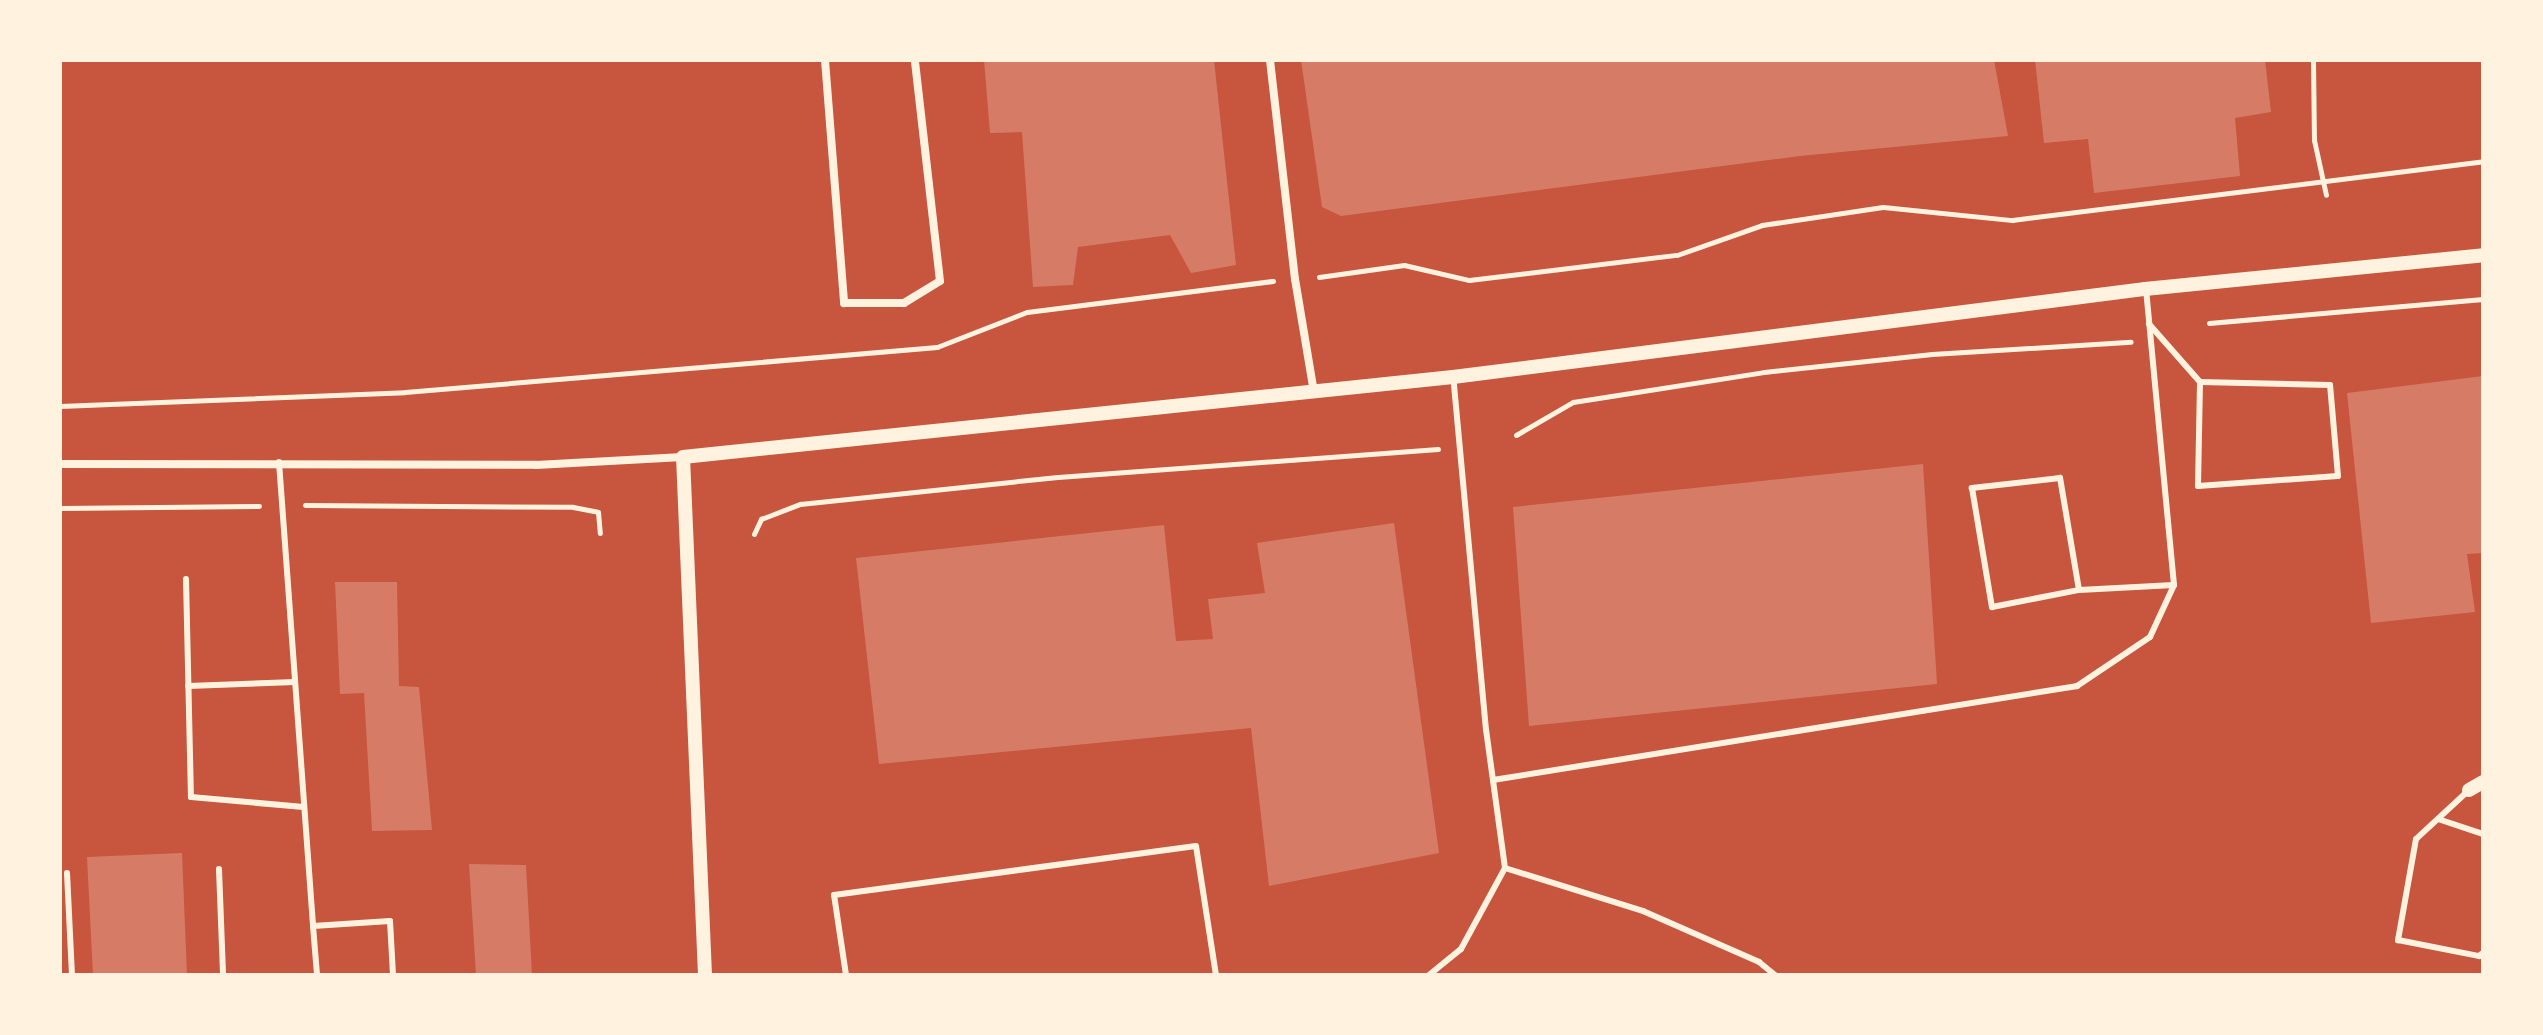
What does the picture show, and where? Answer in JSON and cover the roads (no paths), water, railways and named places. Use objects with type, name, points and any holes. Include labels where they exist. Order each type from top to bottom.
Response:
[{"type":"street","points":[[825,60],[844,303],[904,303],[940,281],[915,60]]},
{"type":"street","points":[[1270,60],[1295,279],[1314,392]]},
{"type":"street","points":[[60,464],[279,461],[536,465],[683,457],[1453,377],[2145,289],[2483,255]]},
{"type":"street","points":[[683,457],[705,975]]},
{"type":"street","points":[[2469,790],[2483,782]]},
{"type":"lane","points":[[1493,780],[2077,686],[2150,637],[2174,585],[2145,289]]},
{"type":"lane","points":[[2149,324],[2200,382],[2198,486],[2338,476],[2330,385],[2200,382]]},
{"type":"lane","points":[[1429,975],[1461,949],[1505,868],[1493,780],[1453,377]]},
{"type":"lane","points":[[279,461],[317,975]]},
{"type":"lane","points":[[2079,590],[2060,478],[1972,488],[1992,607],[2079,590],[2174,585]]},
{"type":"lane","points":[[186,579],[191,797],[304,807]]},
{"type":"lane","points":[[188,686],[295,682]]},
{"type":"lane","points":[[2469,790],[2416,839],[2398,940],[2479,956],[2483,953]]},
{"type":"lane","points":[[2438,819],[2483,834]]},
{"type":"lane","points":[[846,975],[834,895],[1196,846],[1216,975]]},
{"type":"lane","points":[[1505,868],[1643,911],[1759,962],[1775,975]]},
{"type":"lane","points":[[219,869],[223,975]]},
{"type":"lane","points":[[67,873],[72,975]]},
{"type":"lane","points":[[313,926],[390,921],[393,975]]}]
